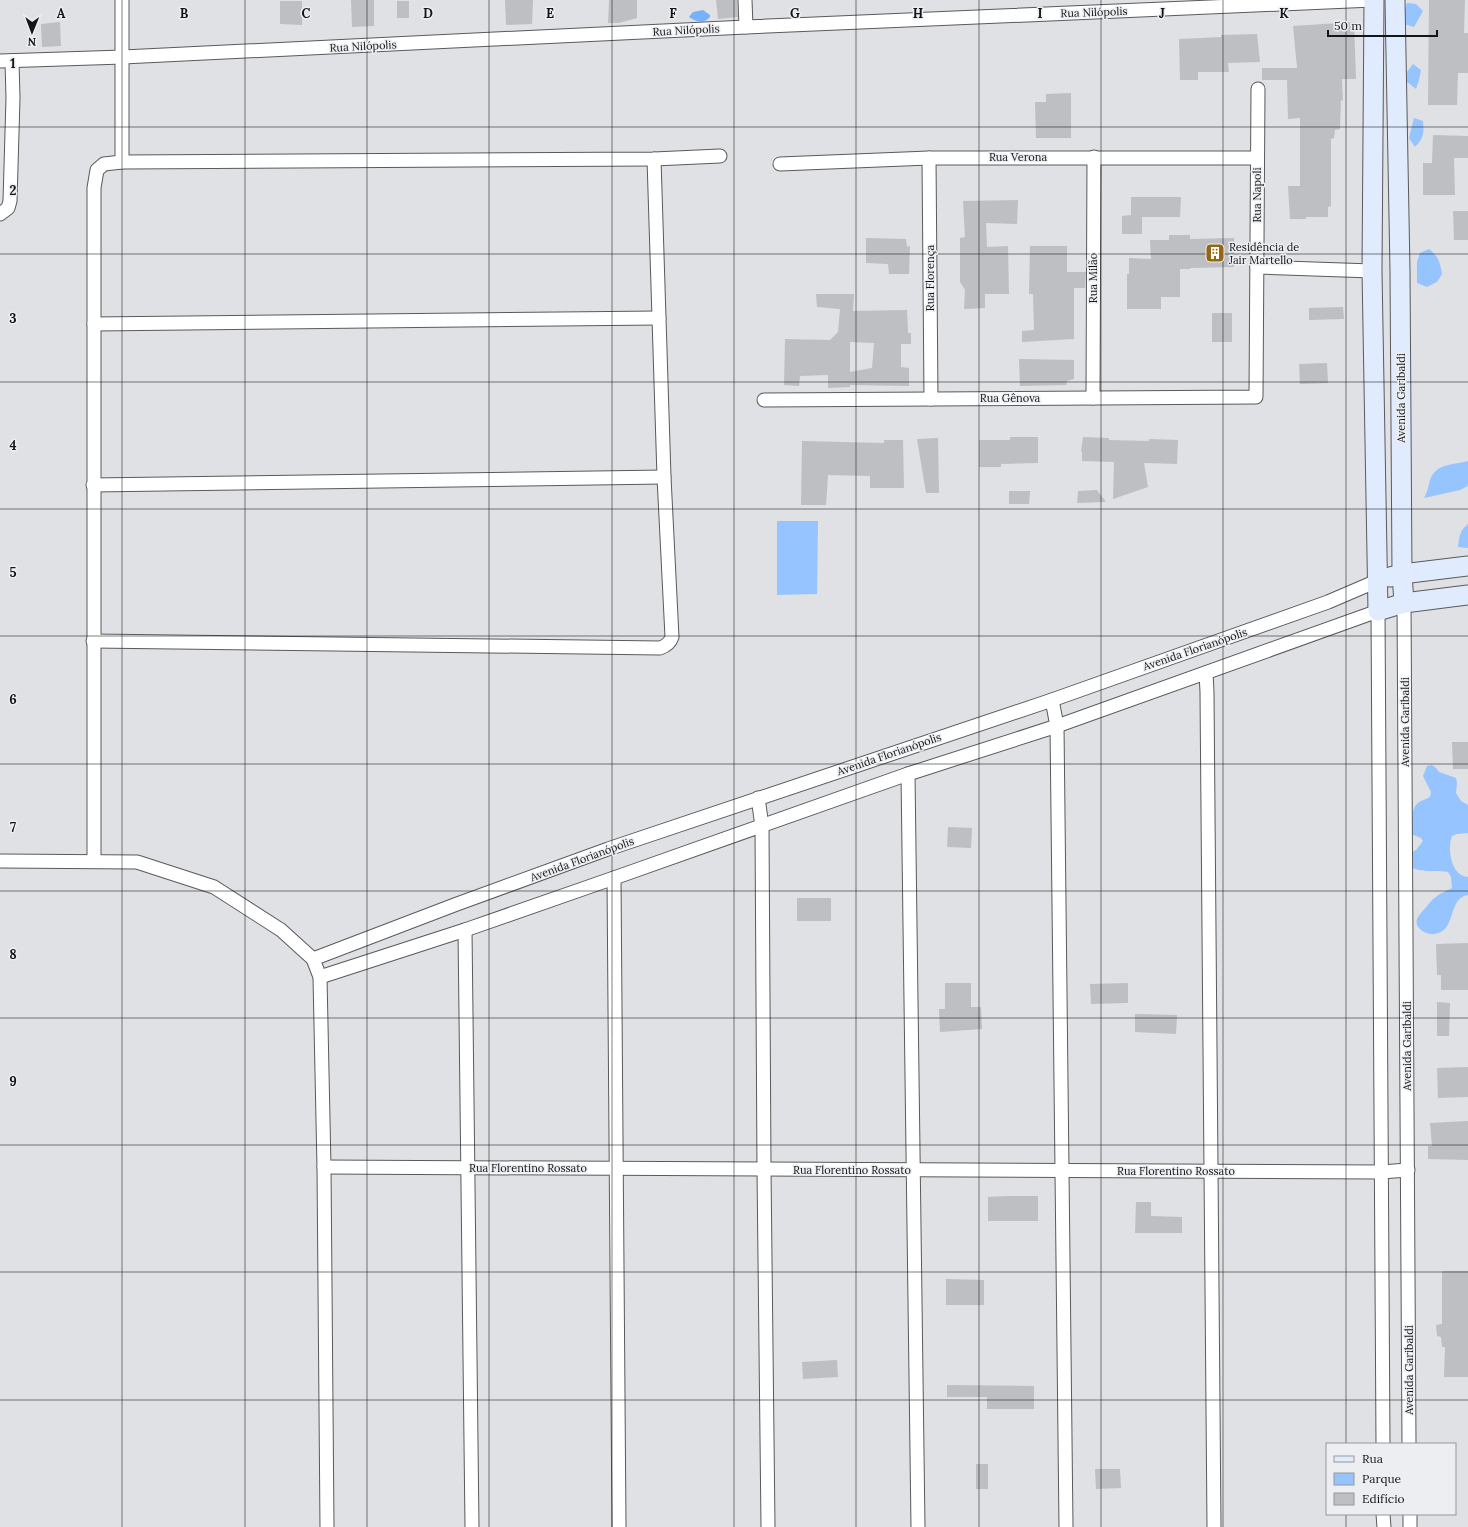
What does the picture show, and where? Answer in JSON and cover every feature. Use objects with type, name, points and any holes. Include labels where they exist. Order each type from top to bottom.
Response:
[{"type":"street","points":[[122,0],[122,162]]},
{"type":"street","points":[[744,0],[746,27]]},
{"type":"street","points":[[1373,0],[1372,271],[1378,610],[1383,1443]]},
{"type":"street","name":"Rua Nilópolis","points":[[6,61],[123,58],[746,27],[1373,0]]},
{"type":"street","name":"Avenida Garibaldi","points":[[1395,0],[1400,271],[1402,574],[1404,603],[1409,1443]]},
{"type":"street","points":[[1373,37],[1396,37]]},
{"type":"street","points":[[0,214],[8,208],[10,201],[13,98],[6,61]]},
{"type":"street","name":"Rua Napoli","points":[[1256,397],[1258,89]]},
{"type":"street","points":[[94,861],[94,188],[97,170],[104,164],[122,162],[654,159],[720,156]]},
{"type":"street","name":"Rua Milão","points":[[1093,398],[1094,157]]},
{"type":"street","name":"Rua Verona","points":[[780,164],[929,158],[1257,158]]},
{"type":"street","name":"Rua Florença","points":[[929,158],[931,398]]},
{"type":"street","points":[[93,640],[660,648],[666,646],[671,641],[672,637],[664,476],[654,159]]},
{"type":"street","points":[[1257,268],[1400,271]]},
{"type":"street","points":[[94,324],[659,318]]},
{"type":"street","name":"Rua Gênova","points":[[764,400],[1256,397]]},
{"type":"street","points":[[93,485],[664,476]]},
{"type":"street","name":"Avenida Florianópolis","points":[[313,958],[456,904],[601,852],[1052,700],[1328,602],[1377,581],[1402,574],[1468,566]]},
{"type":"street","points":[[320,977],[466,930],[908,774],[1057,726],[1206,674],[1378,610],[1404,603],[1468,595]]},
{"type":"street","points":[[1206,674],[1214,1527]]},
{"type":"street","points":[[1052,700],[1057,726],[1066,1527]]},
{"type":"street","points":[[908,774],[918,1527]]},
{"type":"street","points":[[758,798],[762,826],[768,1527]]},
{"type":"street","points":[[0,861],[137,862],[214,887],[282,930],[313,958],[320,977],[324,1167],[327,1527]]},
{"type":"street","points":[[614,878],[619,1527]]},
{"type":"street","points":[[466,930],[472,1527]]},
{"type":"street","name":"Rua Florentino Rossato","points":[[324,1167],[1381,1172],[1408,1170]]},
{"type":"street","points":[[1383,1515],[1384,1527]]},
{"type":"street","points":[[1410,1515],[1410,1527]]},
{"type":"green space","points":[[1407,3],[1416,4],[1423,11],[1414,27],[1404,24],[1404,13]]},
{"type":"green space","points":[[1413,64],[1421,70],[1416,89],[1407,82],[1407,72]]},
{"type":"green space","points":[[1414,118],[1423,121],[1422,138],[1415,147],[1409,138]]},
{"type":"green space","points":[[1429,249],[1435,254],[1442,274],[1437,282],[1427,287],[1417,283],[1417,262],[1420,253]]},
{"type":"green space","points":[[1468,461],[1468,486],[1460,490],[1424,498],[1430,480],[1436,470]]},
{"type":"green space","points":[[777,521],[818,521],[817,594],[777,595]]},
{"type":"green space","points":[[1468,524],[1468,548],[1458,547],[1460,534]]},
{"type":"green space","points":[[1432,765],[1439,772],[1456,778],[1456,793],[1461,801],[1468,805],[1468,833],[1452,836],[1450,854],[1454,867],[1462,875],[1468,877],[1468,895],[1461,897],[1457,902],[1446,927],[1441,932],[1432,934],[1420,929],[1417,923],[1418,917],[1433,899],[1439,894],[1452,888],[1451,877],[1448,872],[1425,871],[1410,867],[1412,852],[1416,850],[1423,841],[1421,838],[1411,834],[1411,822],[1416,805],[1430,797],[1431,792],[1423,776],[1427,766]]},
{"type":"shaded area","points":[[703,10],[710,15],[710,17],[705,21],[697,21],[689,17],[693,12]]},
{"type":"building","points":[[351,0],[374,0],[374,26],[352,27]]},
{"type":"building","points":[[505,0],[533,0],[532,24],[506,25]]},
{"type":"building","points":[[609,0],[637,0],[637,18],[619,23],[608,23]]},
{"type":"building","points":[[716,0],[737,0],[738,17],[718,19]]},
{"type":"building","points":[[1429,0],[1465,0],[1464,33],[1468,33],[1468,73],[1458,73],[1457,105],[1428,105]]},
{"type":"building","points":[[280,1],[302,1],[302,25],[280,24]]},
{"type":"building","points":[[397,1],[409,1],[409,18],[397,18]]},
{"type":"building","points":[[60,22],[61,46],[42,47],[41,24]]},
{"type":"building","points":[[1354,22],[1356,79],[1342,79],[1343,101],[1341,100],[1340,129],[1335,130],[1334,138],[1331,139],[1331,206],[1328,207],[1328,217],[1290,219],[1288,186],[1300,186],[1300,118],[1288,119],[1287,80],[1262,80],[1262,68],[1297,68],[1293,26]]},
{"type":"building","points":[[1257,34],[1260,62],[1228,63],[1229,72],[1198,72],[1198,80],[1180,80],[1179,39],[1221,37],[1221,35]]},
{"type":"building","points":[[1071,93],[1071,138],[1036,138],[1035,102],[1046,102],[1046,94]]},
{"type":"building","points":[[1433,135],[1468,136],[1468,158],[1454,158],[1455,195],[1423,195],[1423,163],[1432,163]]},
{"type":"building","points":[[1131,197],[1181,197],[1180,217],[1142,217],[1142,234],[1122,234],[1122,216],[1131,215]]},
{"type":"building","points":[[1018,200],[1017,224],[986,223],[987,247],[1008,246],[1009,294],[985,294],[985,308],[964,309],[965,290],[960,282],[960,238],[965,237],[963,201]]},
{"type":"building","points":[[1453,211],[1468,211],[1468,240],[1454,240]]},
{"type":"building","points":[[1169,235],[1190,235],[1190,239],[1234,238],[1234,267],[1180,269],[1180,297],[1161,297],[1161,309],[1127,309],[1127,274],[1129,274],[1129,258],[1151,259],[1150,240],[1169,240]]},
{"type":"building","points":[[866,238],[906,239],[907,247],[910,246],[909,274],[889,274],[888,264],[866,263]]},
{"type":"building","points":[[1030,246],[1067,246],[1067,272],[1086,272],[1085,288],[1074,288],[1074,339],[1022,342],[1022,331],[1034,330],[1033,294],[1029,294]]},
{"type":"building","points":[[816,294],[854,294],[853,311],[907,310],[908,333],[911,333],[911,344],[901,344],[901,367],[909,368],[909,386],[850,385],[850,387],[828,388],[828,375],[800,376],[799,386],[784,385],[785,339],[830,340],[838,332],[840,309],[817,307]],"holes":[[[850,342],[874,343],[872,368],[850,372]]]},
{"type":"building","points":[[1343,307],[1344,319],[1309,320],[1309,308]]},
{"type":"building","points":[[1212,313],[1232,313],[1232,342],[1212,342]]},
{"type":"building","points":[[1019,359],[1074,360],[1074,379],[1067,381],[1066,385],[1020,386]]},
{"type":"building","points":[[1327,363],[1328,383],[1300,384],[1299,364]]},
{"type":"building","points":[[1010,437],[1038,437],[1038,463],[1001,464],[1001,467],[979,467],[979,440],[1010,440]]},
{"type":"building","points":[[1083,437],[1109,438],[1109,440],[1178,440],[1177,464],[1144,463],[1148,487],[1113,499],[1114,462],[1082,461],[1082,451],[1081,452]]},
{"type":"building","points":[[938,438],[939,493],[926,493],[917,439]]},
{"type":"building","points":[[884,440],[903,440],[904,488],[870,488],[870,476],[828,475],[826,505],[801,505],[802,441],[884,443]]},
{"type":"building","points":[[1097,490],[1106,502],[1077,503],[1078,491]]},
{"type":"building","points":[[1009,491],[1030,491],[1029,504],[1009,504]]},
{"type":"building","points":[[1452,742],[1468,742],[1468,769],[1453,769]]},
{"type":"building","points":[[948,827],[972,828],[971,848],[947,847]]},
{"type":"building","points":[[797,898],[831,898],[831,921],[797,921]]},
{"type":"building","points":[[1468,943],[1468,990],[1441,990],[1441,975],[1437,975],[1436,944]]},
{"type":"building","points":[[945,983],[971,983],[971,1007],[981,1007],[982,1029],[940,1032],[939,1009],[945,1009]]},
{"type":"building","points":[[1128,983],[1128,1003],[1091,1004],[1090,984]]},
{"type":"building","points":[[1437,1002],[1450,1003],[1449,1036],[1437,1036]]},
{"type":"building","points":[[1135,1014],[1177,1015],[1176,1034],[1135,1032]]},
{"type":"building","points":[[1468,1067],[1468,1097],[1438,1098],[1437,1068]]},
{"type":"building","points":[[1468,1121],[1468,1160],[1428,1159],[1428,1146],[1432,1146],[1430,1123]]},
{"type":"building","points":[[1038,1196],[1038,1221],[988,1221],[988,1197]]},
{"type":"building","points":[[1136,1202],[1151,1202],[1151,1216],[1182,1217],[1182,1233],[1135,1233]]},
{"type":"building","points":[[1442,1271],[1468,1271],[1468,1377],[1444,1377],[1445,1347],[1442,1347],[1441,1337],[1437,1336],[1436,1325],[1442,1324]]},
{"type":"building","points":[[946,1279],[984,1280],[984,1305],[946,1305]]},
{"type":"building","points":[[837,1360],[838,1377],[803,1379],[802,1362]]},
{"type":"building","points":[[947,1385],[1034,1386],[1034,1409],[987,1409],[987,1397],[947,1397]]},
{"type":"building","points":[[976,1464],[988,1464],[988,1489],[976,1489]]},
{"type":"building","points":[[1095,1469],[1120,1469],[1121,1488],[1096,1489]]},
{"type":"place","name":"Residência de Jair Martello","points":[[1215,253]]}]
